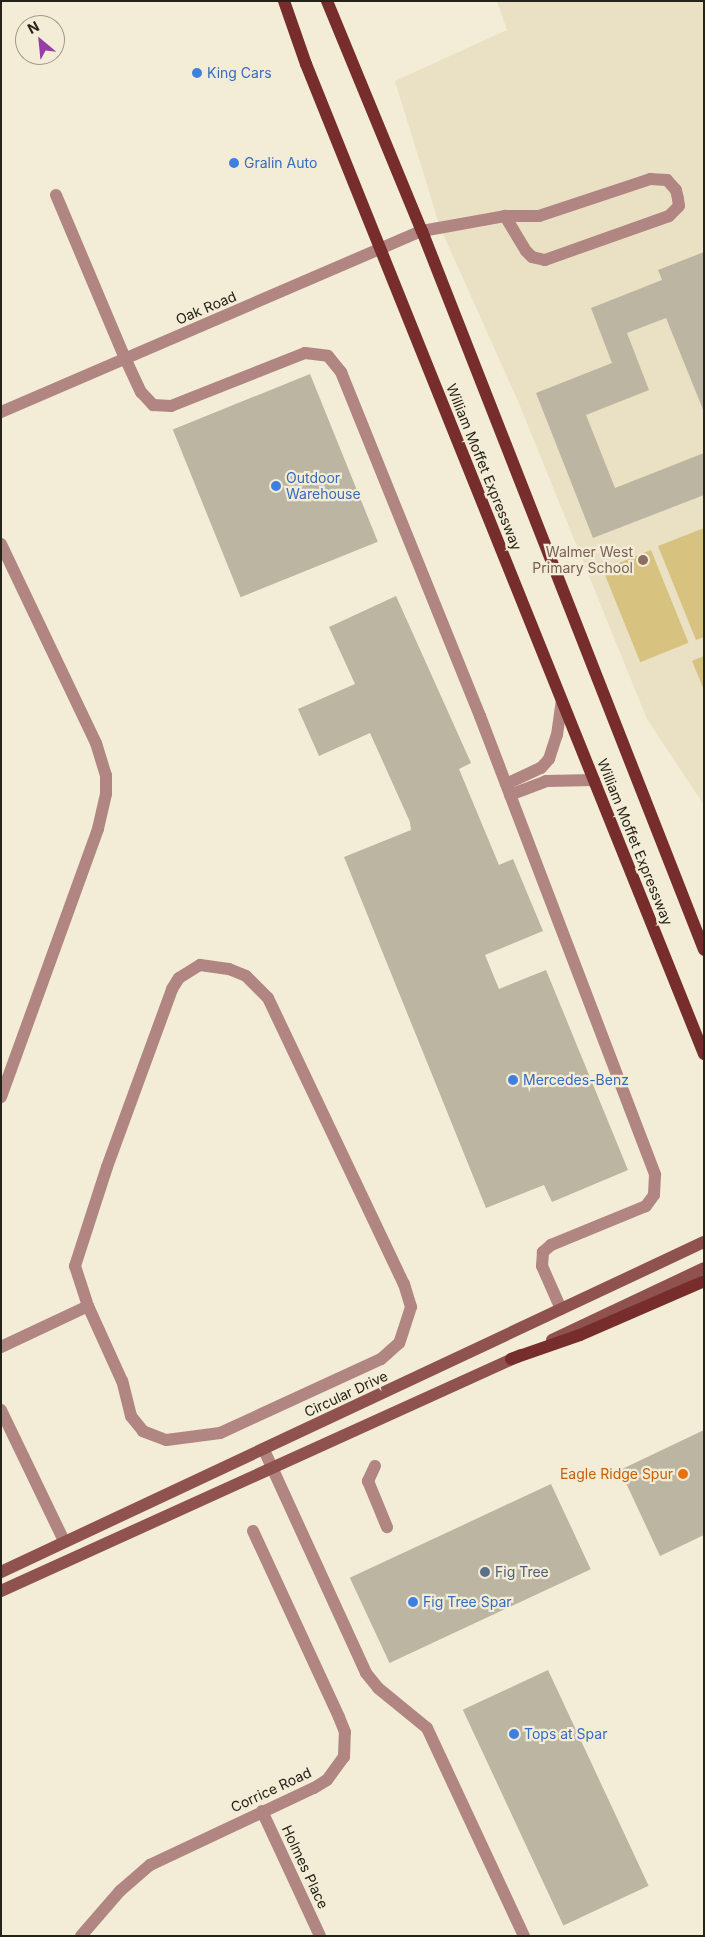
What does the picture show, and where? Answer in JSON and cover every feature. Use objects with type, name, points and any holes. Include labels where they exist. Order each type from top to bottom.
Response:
[{"type":"main road","name":"William Moffet Expressway","points":[[284,1],[380,249],[704,1054]]},
{"type":"main road","name":"William Moffet Expressway","points":[[327,1],[422,231],[704,950]]},
{"type":"main road","points":[[511,1359],[580,1335],[704,1281]]},
{"type":"street","name":"Oak Road","points":[[1,412],[422,231],[505,216],[539,216],[659,178],[671,183],[679,206],[669,216],[545,260],[532,257],[526,251],[505,216]]},
{"type":"street","points":[[56,196],[125,358],[145,397],[162,408],[305,353],[322,354],[337,364],[508,790],[655,1175],[654,1195],[637,1212],[546,1248],[541,1256],[542,1266],[561,1309]]},
{"type":"street","points":[[1,544],[96,743],[106,775],[106,794],[98,829],[1,1097]]},
{"type":"street","points":[[508,790],[541,768],[549,759],[557,735],[562,701]]},
{"type":"street","points":[[508,790],[546,781],[594,780]]},
{"type":"street","points":[[200,966],[229,968],[246,976],[268,998],[404,1284],[411,1307],[406,1331],[399,1343],[381,1359],[239,1425],[201,1437],[166,1440],[143,1431],[131,1416],[122,1381],[88,1306],[75,1266],[77,1254],[172,989],[179,978],[200,966]]},
{"type":"street","name":"Circular Drive","points":[[1,1572],[704,1242]]},
{"type":"street","points":[[1,1591],[511,1359],[704,1268]]},
{"type":"street","points":[[1,1347],[88,1306]]},
{"type":"street","points":[[1,1410],[64,1541]]},
{"type":"street","points":[[264,1450],[366,1673],[378,1688],[427,1728],[524,1936]]},
{"type":"street","points":[[375,1466],[368,1481],[387,1526]]},
{"type":"street","name":"Corrice Road","points":[[81,1936],[120,1891],[150,1865],[327,1780],[344,1757],[346,1743],[339,1716],[253,1531]]},
{"type":"street","name":"Holmes Place","points":[[262,1810],[320,1936]]},
{"type":"shaded area","name":"Walmer West Primary School","points":[[497,1],[704,1],[704,805],[647,719],[518,401],[440,227],[395,81],[507,30]]},
{"type":"shaded area","points":[[704,528],[704,637],[696,640],[658,546]]},
{"type":"shaded area","points":[[651,550],[688,643],[640,662],[603,569]]},
{"type":"shaded area","points":[[704,656],[704,690],[692,661]]},
{"type":"building","points":[[704,252],[704,412],[666,318],[627,333],[649,390],[586,415],[615,488],[704,453],[704,495],[593,538],[536,393],[612,363],[591,308],[662,280],[658,270]]},
{"type":"building","name":"Outdoor Warehouse","points":[[310,374],[378,542],[241,597],[173,429]]},
{"type":"building","name":"Mercedes-Benz","points":[[396,596],[471,763],[459,769],[499,865],[513,859],[543,931],[485,955],[499,989],[546,970],[628,1170],[552,1202],[544,1185],[486,1208],[344,857],[411,830],[410,822],[370,733],[319,756],[298,709],[355,684],[329,627]]},
{"type":"building","points":[[704,1430],[704,1535],[660,1556],[620,1470]]},
{"type":"building","points":[[551,1484],[591,1569],[390,1663],[350,1578]]},
{"type":"building","points":[[548,1670],[649,1886],[563,1925],[463,1710]]},
{"type":"place","name":"King Cars","points":[[197,73]]},
{"type":"place","name":"Gralin Auto","points":[[234,163]]},
{"type":"place","name":"Outdoor Warehouse","points":[[276,486]]},
{"type":"place","name":"Walmer West Primary School","points":[[643,560]]},
{"type":"place","name":"Mercedes-Benz","points":[[513,1080]]},
{"type":"place","name":"Eagle Ridge Spur","points":[[683,1474]]},
{"type":"place","name":"Fig Tree","points":[[485,1572]]},
{"type":"place","name":"Fig Tree Spar","points":[[413,1602]]},
{"type":"place","name":"Tops at Spar","points":[[514,1734]]}]
